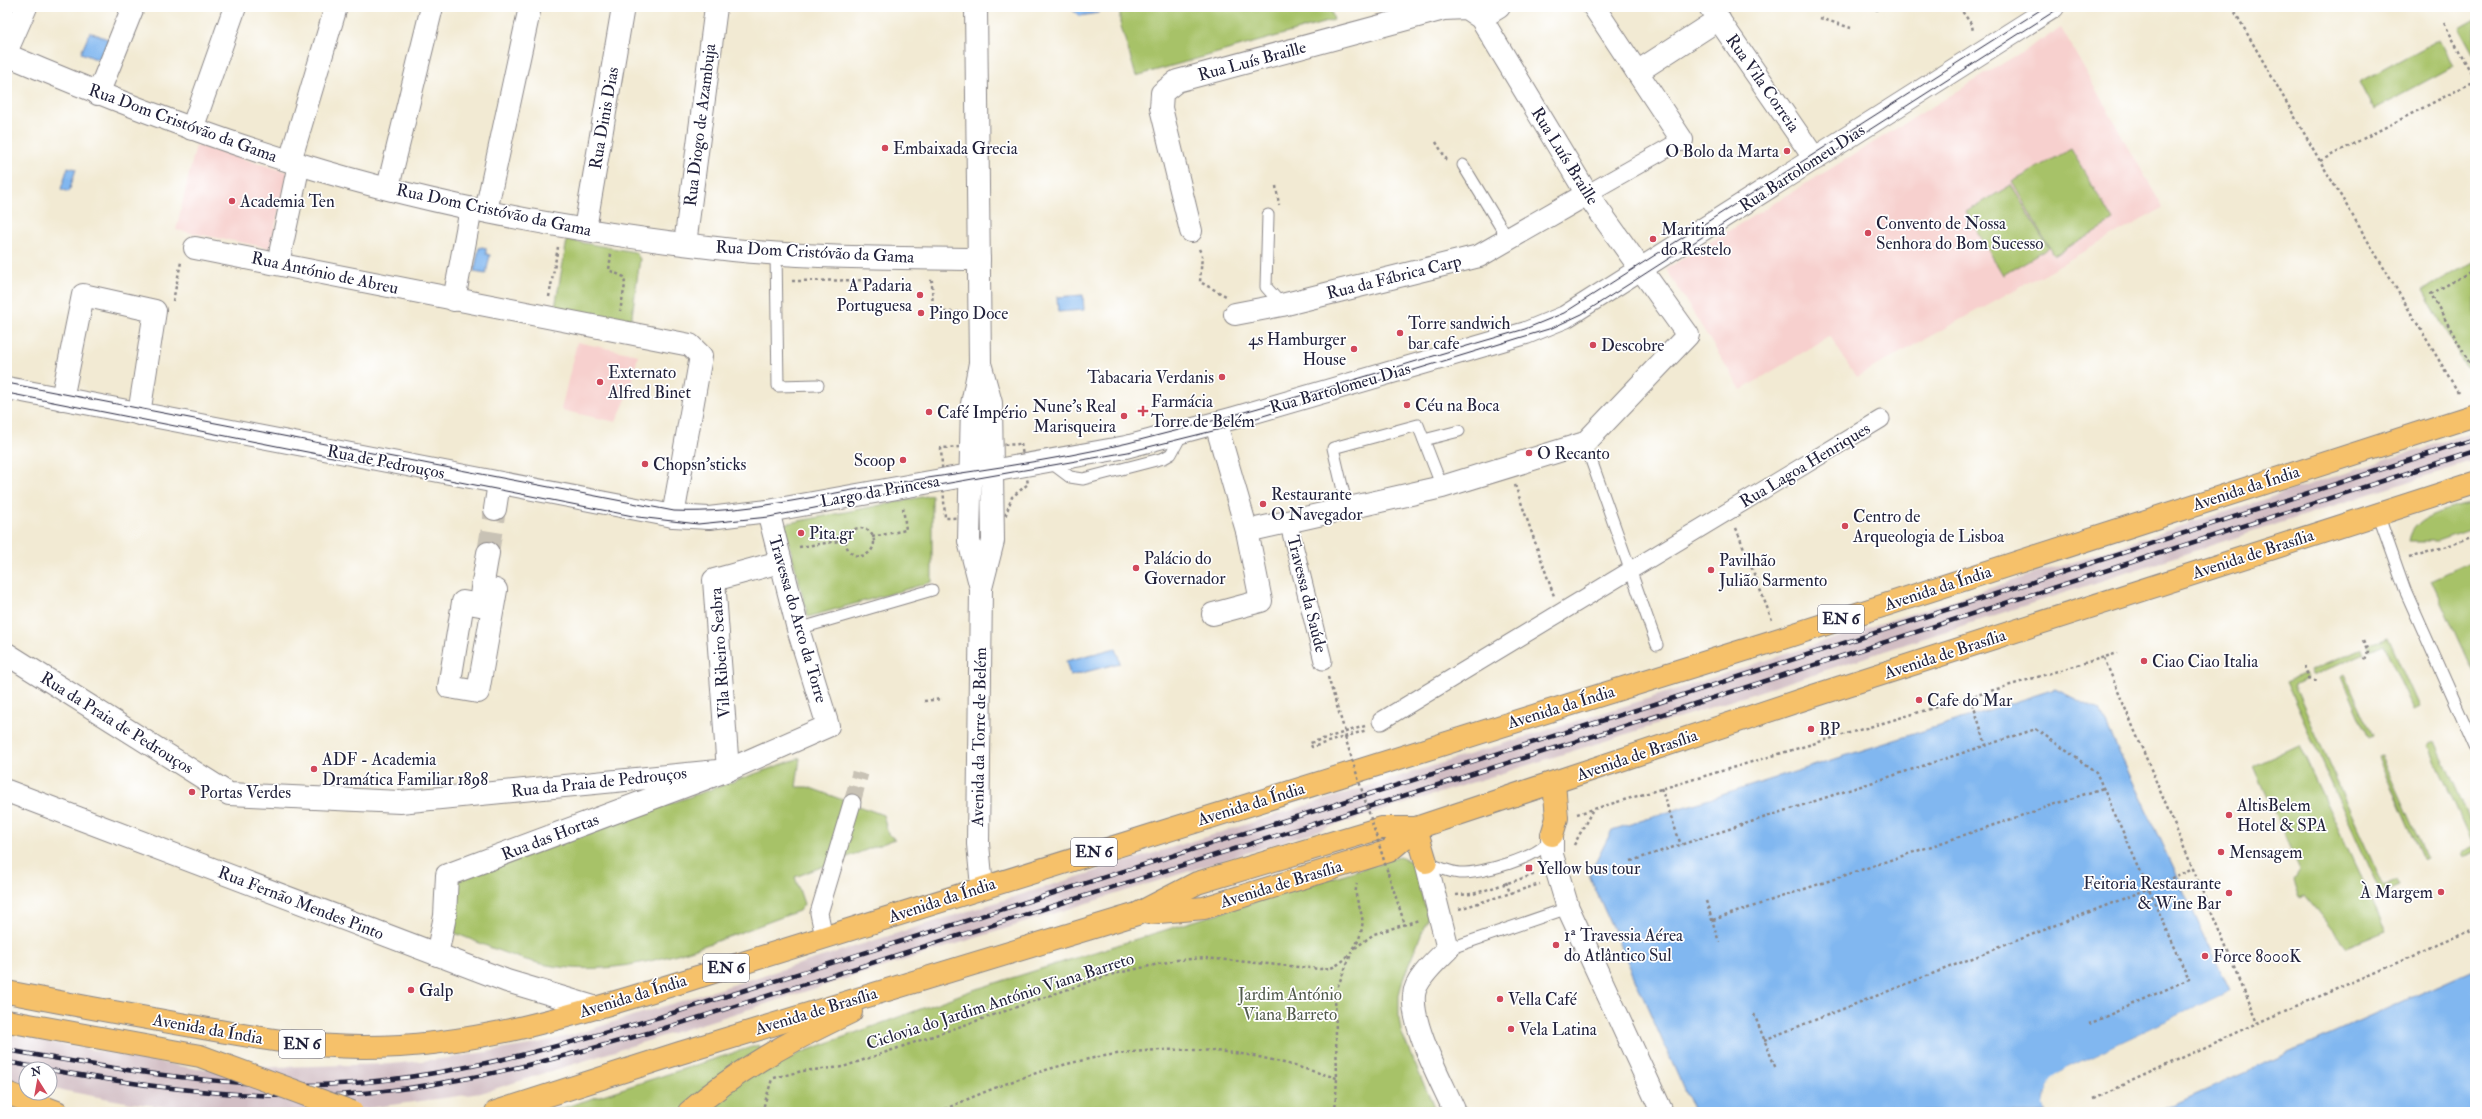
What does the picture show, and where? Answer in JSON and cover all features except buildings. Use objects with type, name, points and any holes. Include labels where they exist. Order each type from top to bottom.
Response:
[{"type":"main road","name":"Avenida da Índia","points":[[7,992],[284,1043],[362,1047],[435,1042],[512,1030],[597,1008],[1780,639],[2475,415]]},
{"type":"main road","name":"Avenida de Brasília","points":[[496,1112],[1136,914],[1197,884],[1381,828],[1416,828],[1807,698],[2475,483]]},
{"type":"main road","points":[[1552,835],[1557,818],[1554,783]]},
{"type":"main road","points":[[1416,828],[1426,862]]},
{"type":"main road","points":[[689,1112],[713,1090],[763,1058],[820,1026],[920,980]]},
{"type":"main road","points":[[7,1021],[200,1056],[352,1112]]},
{"type":"main road","points":[[8,1093],[57,1112]]},
{"type":"street","points":[[7,50],[26,7]]},
{"type":"street","points":[[98,94],[133,7]]},
{"type":"street","points":[[192,129],[235,7]]},
{"type":"street","points":[[278,263],[295,163],[336,7]]},
{"type":"street","points":[[388,187],[432,7]]},
{"type":"street","points":[[454,300],[479,210],[530,7]]},
{"type":"street","name":"Rua Dinis Dias","points":[[585,229],[623,7]]},
{"type":"street","name":"Rua Diogo de Azambuja","points":[[685,244],[716,7]]},
{"type":"street","name":"Avenida da Torre de Belém","points":[[976,7],[980,363],[991,403],[982,474],[993,541],[981,588],[978,844],[982,887]]},
{"type":"street","points":[[1481,18],[1499,7]]},
{"type":"street","points":[[1588,194],[1682,140],[1594,7]]},
{"type":"street","name":"Rua Bartolomeu Dias","points":[[982,474],[1126,447],[1216,424],[1526,333],[1579,310],[2053,7]]},
{"type":"street","name":"Rua Luís Braille","points":[[1191,231],[1161,108],[1162,93],[1177,81],[1444,9],[1466,8],[1481,18],[1588,194],[1688,335],[1585,443]]},
{"type":"street","points":[[1637,72],[1715,13]]},
{"type":"street","name":"Rua Vila Correia","points":[[1715,13],[1815,159]]},
{"type":"street","name":"Rua Dom Cristóvão da Gama","points":[[7,55],[98,94],[192,129],[295,163],[479,210],[614,234],[685,244],[776,253],[872,258],[979,259]]},
{"type":"street","name":"Rua da Fábrica Carp","points":[[1234,314],[1282,306],[1479,256],[1588,194]]},
{"type":"street","name":"Rua António de Abreu","points":[[188,253],[278,263],[454,300],[690,345],[701,356],[673,516]]},
{"type":"street","points":[[62,399],[83,295],[155,312],[139,414]]},
{"type":"street","name":"Rua de Pedrouços","points":[[7,388],[673,516],[709,518],[768,511]]},
{"type":"street","name":"Rua Lagoa Henriques","points":[[1375,725],[1882,419]]},
{"type":"street","points":[[1213,614],[1261,601],[1247,531],[1216,424]]},
{"type":"street","points":[[1288,520],[1442,487],[1509,468],[1585,443]]},
{"type":"street","name":"Largo da Princesa","points":[[768,511],[901,486],[982,474]]},
{"type":"street","points":[[495,509],[499,483]]},
{"type":"street","name":"Travessa do Arco da Torre","points":[[728,770],[828,726],[798,629],[786,555],[768,511]]},
{"type":"street","name":"Travessa da Saúde","points":[[1247,531],[1288,520],[1323,661]]},
{"type":"street","points":[[482,588],[488,553]]},
{"type":"street","name":"Vila Ribeiro Seabra","points":[[728,770],[714,580],[786,555]]},
{"type":"street","name":"Rua da Praia de Pedrouços","points":[[7,654],[230,794],[400,802],[728,770]]},
{"type":"street","name":"Rua das Hortas","points":[[437,955],[445,916],[447,875],[728,770]]},
{"type":"street","name":"Rua Fernão Mendes Pinto","points":[[7,791],[507,981],[597,1008]]},
{"type":"street","points":[[824,937],[819,913],[852,803]]},
{"type":"street","points":[[1552,835],[1552,855],[1561,867],[1568,908],[1662,1112]]},
{"type":"street","points":[[1426,862],[1438,915],[1448,949],[1427,970],[1414,994],[1417,1025],[1455,1112]]},
{"type":"lane","points":[[1463,165],[1508,239]]},
{"type":"lane","points":[[1268,215],[1266,287],[1282,306]]},
{"type":"lane","points":[[776,253],[778,386],[818,385]]},
{"type":"lane","points":[[1348,507],[1333,448],[1418,425],[1442,487]]},
{"type":"lane","points":[[1424,440],[1460,431]]},
{"type":"lane","points":[[1585,443],[1657,645]]},
{"type":"lane","points":[[2378,514],[2405,590],[2475,747]]},
{"type":"lane","points":[[798,629],[932,590]]},
{"type":"lane","points":[[1426,862],[1458,872],[1473,873],[1532,855],[1542,850],[1552,835]]},
{"type":"lane","points":[[1448,949],[1568,908]]},
{"type":"path","points":[[2232,7],[2320,161],[2458,392]]},
{"type":"path","points":[[1820,18],[1851,28]]},
{"type":"path","points":[[2320,161],[2475,81],[2444,23]]},
{"type":"path","points":[[1436,142],[1450,167]]},
{"type":"path","points":[[1276,186],[1280,209]]},
{"type":"path","points":[[545,317],[562,225]]},
{"type":"path","points":[[608,330],[613,317],[620,312],[625,285],[624,277],[609,270],[614,234]]},
{"type":"path","points":[[155,312],[172,306],[188,253]]},
{"type":"path","points":[[1202,255],[1200,282],[1230,298],[1234,314]]},
{"type":"path","points":[[2475,269],[2431,294],[2469,362],[2475,358]]},
{"type":"path","points":[[804,281],[881,280]]},
{"type":"path","points":[[924,280],[932,280],[933,320]]},
{"type":"path","points":[[932,312],[979,312]]},
{"type":"path","points":[[1509,468],[1560,613]]},
{"type":"path","points":[[872,537],[906,530],[901,486]]},
{"type":"path","name":"Rua Lagoa Henriques","points":[[1729,511],[1780,639]]},
{"type":"path","points":[[786,555],[846,540],[850,533],[856,529],[867,531],[872,537],[871,549],[861,556],[850,552],[846,540]]},
{"type":"path","points":[[2407,559],[2475,537]]},
{"type":"path","points":[[2363,640],[2368,652],[2365,660]]},
{"type":"path","points":[[1335,1112],[1337,1078],[1336,993],[1353,950],[1374,934],[1438,915],[1561,867],[1592,810],[1661,788],[1971,698],[2118,653]]},
{"type":"path","points":[[2104,658],[2258,1023]]},
{"type":"path","points":[[1323,661],[1345,732]]},
{"type":"path","points":[[2304,666],[2309,678],[2318,681]]},
{"type":"path","points":[[1971,698],[1986,745]]},
{"type":"path","points":[[924,701],[942,699]]},
{"type":"path","points":[[1375,725],[1345,737],[1312,747],[1310,743],[1345,732],[1375,725]]},
{"type":"path","points":[[1631,861],[2036,729],[2096,772],[2188,980],[2089,1024]]},
{"type":"path","points":[[1345,737],[1404,925]]},
{"type":"path","points":[[1661,788],[1681,845]]},
{"type":"path","points":[[1713,920],[2103,788]]},
{"type":"path","points":[[1433,892],[1458,895],[1473,894],[1561,867]]},
{"type":"path","points":[[1764,1040],[2148,889],[2193,868]]},
{"type":"path","points":[[1383,871],[1391,869]]},
{"type":"path","name":"Ciclovia do Jardim António Viana Barreto","points":[[766,1082],[795,1072],[843,1067],[1109,975],[1152,964],[1204,958],[1320,969],[1334,967],[1353,950],[1361,932],[1362,918],[1355,890],[1360,880]]},
{"type":"path","points":[[1706,901],[1720,942]]},
{"type":"path","points":[[2094,1098],[2258,1023],[2475,929]]},
{"type":"path","points":[[1754,1014],[1776,1069]]},
{"type":"path","points":[[939,1112],[1030,1074],[1097,1056],[1166,1048],[1235,1053],[1337,1078]]},
{"type":"path","points":[[762,1112],[772,1079]]},
{"type":"shaded area","points":[[2061,28],[2163,208],[1856,377],[1830,336],[1741,390],[1666,269]]},
{"type":"shaded area","name":"Academia Ten","points":[[196,145],[288,172],[270,248],[176,230]]},
{"type":"shaded area","name":"Externato Alfred Binet","points":[[577,342],[638,355],[631,388],[616,422],[561,410]]},
{"type":"shaded area","points":[[2475,431],[2475,460],[1662,723],[481,1093],[339,1112],[210,1112],[131,1103],[58,1089],[58,1061],[18,1061],[18,1081],[7,1079],[7,1034],[197,1069],[391,1064],[441,1059],[530,1045],[572,1035],[1653,697]]},
{"type":"green space","points":[[1120,7],[1330,7],[1334,20],[1136,76],[1120,23]]},
{"type":"green space","points":[[2475,19],[2475,55],[2474,55],[2459,28]]},
{"type":"green space","points":[[2439,39],[2454,66],[2374,109],[2360,82]]},
{"type":"green space","points":[[2071,149],[2113,221],[2054,255],[2012,182]]},
{"type":"green space","points":[[2011,185],[2049,248],[2003,275],[1966,212]]},
{"type":"green space","points":[[567,240],[635,252],[640,259],[630,330],[554,313]]},
{"type":"green space","points":[[2475,261],[2475,364],[2466,368],[2423,290]]},
{"type":"green space","points":[[932,495],[932,582],[808,617],[784,524]]},
{"type":"green space","points":[[2475,502],[2475,528],[2438,541],[2409,541],[2412,532],[2418,524],[2426,518],[2446,510]]},
{"type":"green space","points":[[2475,560],[2475,677],[2431,580]]},
{"type":"green space","points":[[2388,637],[2419,707],[2413,710],[2384,645],[2370,651],[2368,645]]},
{"type":"green space","points":[[2363,648],[2365,653],[2312,676],[2310,671]]},
{"type":"green space","points":[[2305,674],[2307,679],[2294,685],[2384,887],[2397,881],[2400,886],[2381,894],[2286,682]]},
{"type":"green space","points":[[2345,675],[2373,736],[2369,738],[2342,677]]},
{"type":"green space","points":[[2435,741],[2475,831],[2475,853],[2463,858],[2461,853],[2474,847],[2428,744]]},
{"type":"green space","points":[[2299,745],[2386,931],[2347,947],[2305,895],[2300,897],[2294,880],[2300,871],[2254,766]]},
{"type":"green space","points":[[2381,756],[2427,858],[2423,859],[2378,757]]},
{"type":"green space","points":[[800,758],[796,787],[808,787],[883,815],[888,834],[895,839],[795,877],[804,904],[799,911],[707,945],[644,962],[612,967],[579,968],[547,965],[489,947],[455,933],[458,882],[467,875]]},
{"type":"green space","name":"Jardim António Viana Barreto","points":[[1399,857],[1412,862],[1428,917],[1403,979],[1399,995],[1399,1019],[1402,1034],[1436,1112],[550,1112],[758,1045],[773,1067],[800,1053],[970,991]]},
{"type":"water","points":[[1072,7],[1102,7],[1098,13],[1080,16],[1071,9]]},
{"type":"water","points":[[90,32],[110,40],[101,61],[81,53]]},
{"type":"water","points":[[68,167],[76,169],[69,192],[61,189]]},
{"type":"water","points":[[479,248],[486,248],[486,254],[490,255],[486,274],[474,272]]},
{"type":"water","points":[[1083,295],[1084,310],[1058,312],[1057,297]]},
{"type":"water","points":[[1116,648],[1120,663],[1070,676],[1066,661]]},
{"type":"water","points":[[2055,689],[2100,711],[2230,991],[2065,1069],[2055,1078],[2048,1088],[2045,1099],[2046,1112],[1694,1112],[1589,875],[1612,830]]},
{"type":"water","points":[[2475,969],[2475,1112],[2157,1112]]},
{"type":"pier","points":[[2230,991],[2231,992],[2066,1070],[2054,1080],[2048,1092],[2046,1105],[2048,1112],[2046,1112],[2044,1105],[2046,1092],[2052,1079],[2065,1069]]},
{"type":"pier","points":[[2264,1062],[2265,1063],[2155,1112],[2156,1110]]},
{"type":"tunnel","points":[[488,553],[495,509]]},
{"type":"tunnel","points":[[852,803],[860,773]]},
{"type":"tram line","points":[[7,383],[674,511],[726,510],[752,507],[1067,456],[1128,443],[1228,417],[1525,329],[1564,313],[2045,7]]},
{"type":"tram line","points":[[7,393],[638,517],[698,524],[769,517],[875,496],[1128,452],[1217,430],[1552,328],[1582,314],[2061,7]]},
{"type":"railway","points":[[7,1050],[151,1074],[224,1082],[298,1085],[344,1084],[390,1080],[435,1073],[526,1054],[660,1017],[1655,704],[2475,439]]},
{"type":"railway","points":[[58,1071],[174,1088],[236,1094],[298,1096],[345,1095],[437,1084],[572,1054],[662,1029],[1660,715],[2475,451]]},
{"type":"railway","points":[[7,1062],[18,1064]]},
{"type":"place","name":"Embaixada Grecia","points":[[885,148]]},
{"type":"place","name":"O Bolo da Marta","points":[[1787,151]]},
{"type":"place","name":"Academia Ten","points":[[232,201]]},
{"type":"place","name":"Convento de Nossa Senhora do Bom Sucesso","points":[[1868,233]]},
{"type":"place","name":"Maritima do Restelo","points":[[1653,239]]},
{"type":"place","name":"A Padaria Portuguesa","points":[[920,295]]},
{"type":"place","name":"Pingo Doce","points":[[921,313]]},
{"type":"place","name":"Torre sandwich bar cafe","points":[[1400,333]]},
{"type":"place","name":"Descobre","points":[[1593,345]]},
{"type":"place","name":"4s Hamburger House","points":[[1354,349]]},
{"type":"place","name":"Tabacaria Verdanis","points":[[1222,377]]},
{"type":"place","name":"Externato Alfred Binet","points":[[600,382]]},
{"type":"place","name":"Céu na Boca","points":[[1407,405]]},
{"type":"place","name":"Farmácia Torre de Belém","points":[[1143,411]]},
{"type":"place","name":"Café Império","points":[[929,412]]},
{"type":"place","name":"Nune’s Real Marisqueira","points":[[1124,416]]},
{"type":"place","name":"O Recanto","points":[[1529,453]]},
{"type":"place","name":"Scoop","points":[[903,460]]},
{"type":"place","name":"Chopsn'sticks","points":[[645,464]]},
{"type":"place","name":"Restaurante O Navegador","points":[[1263,504]]},
{"type":"place","name":"Centro de Arqueologia de Lisboa","points":[[1845,526]]},
{"type":"place","name":"Pita.gr","points":[[801,533]]},
{"type":"place","name":"Palácio do Governador","points":[[1136,568]]},
{"type":"place","name":"Pavilhão Julião Sarmento","points":[[1711,570]]},
{"type":"place","name":"Ciao Ciao Italia","points":[[2144,661]]},
{"type":"place","name":"Cafe do Mar","points":[[1919,700]]},
{"type":"place","name":"BP","points":[[1811,729]]},
{"type":"place","name":"ADF - Academia Dramática Familiar 1898","points":[[314,769]]},
{"type":"place","name":"Portas Verdes","points":[[192,792]]},
{"type":"place","name":"AltisBelem Hotel & SPA","points":[[2229,815]]},
{"type":"place","name":"Mensagem","points":[[2221,852]]},
{"type":"place","name":"Yellow bus tour","points":[[1529,868]]},
{"type":"place","name":"À Margem","points":[[2441,892]]},
{"type":"place","name":"Feitoria Restaurante & Wine Bar","points":[[2229,893]]},
{"type":"place","name":"1ª Travessia Aérea do Atlântico Sul","points":[[1556,945]]},
{"type":"place","name":"Force 8000K","points":[[2205,956]]},
{"type":"place","name":"Galp","points":[[411,990]]},
{"type":"place","name":"Vella Café","points":[[1500,999]]},
{"type":"place","name":"Vela Latina","points":[[1511,1029]]}]
